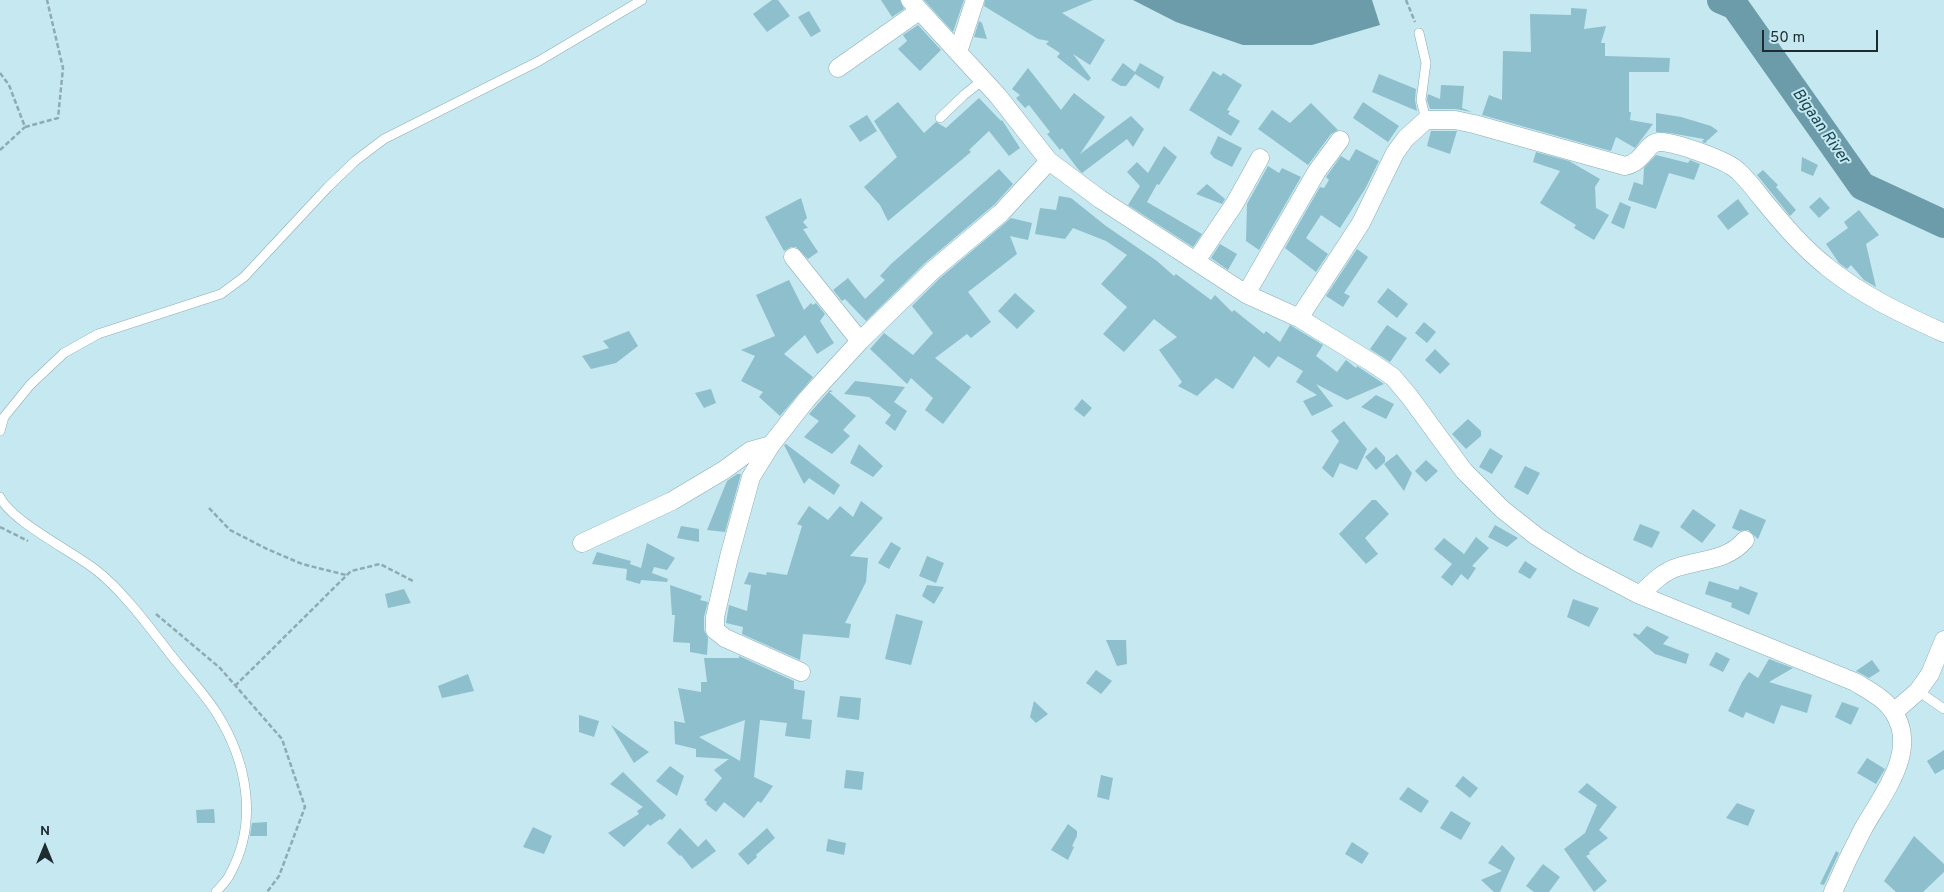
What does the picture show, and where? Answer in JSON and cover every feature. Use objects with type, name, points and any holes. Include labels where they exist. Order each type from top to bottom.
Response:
[{"type":"street","points":[[958,52],[975,0]]},
{"type":"street","points":[[838,68],[914,5],[984,79],[1049,161],[1100,199],[1246,294],[1299,318],[1374,364],[1393,378],[1409,396],[1436,436],[1464,471],[1509,514],[1536,536],[1577,562],[1640,595],[1855,682],[1877,696],[1894,712],[1900,727],[1902,744],[1898,766],[1884,795],[1863,829],[1833,892]]},
{"type":"street","points":[[1299,318],[1361,223],[1395,153],[1406,138],[1426,120],[1455,120],[1625,166],[1638,161],[1650,145],[1655,142],[1667,143],[1708,155],[1738,171],[1808,251],[1843,280],[1860,292],[1944,333]]},
{"type":"street","points":[[1246,294],[1317,171],[1340,140]]},
{"type":"street","points":[[1196,261],[1235,203],[1260,158]]},
{"type":"street","points":[[801,672],[734,642],[715,630],[715,617],[727,566],[751,477],[771,445],[807,399],[860,341],[933,270],[1001,213],[1049,161]]},
{"type":"street","points":[[793,257],[860,341]]},
{"type":"street","points":[[582,543],[672,501],[724,470],[750,451],[771,445]]},
{"type":"street","points":[[1640,595],[1665,573],[1677,567],[1721,557],[1738,548],[1745,540]]},
{"type":"street","points":[[1894,712],[1918,691],[1930,674],[1944,640]]},
{"type":"lane","points":[[0,431],[4,418],[30,385],[64,354],[98,334],[220,294],[244,277],[328,187],[355,161],[384,139],[539,61],[642,0]]},
{"type":"lane","points":[[1418,33],[1426,63],[1421,100],[1426,120]]},
{"type":"lane","points":[[940,118],[984,79]]},
{"type":"lane","points":[[0,497],[3,504],[19,518],[97,571],[128,602],[216,712],[236,751],[246,784],[248,816],[242,846],[230,875],[216,892]]},
{"type":"lane","points":[[1918,691],[1944,709]]},
{"type":"path","points":[[0,150],[25,127],[58,118],[63,68],[47,0]]},
{"type":"path","points":[[1406,0],[1418,33]]},
{"type":"path","points":[[0,73],[9,85],[25,127]]},
{"type":"path","points":[[209,508],[230,530],[265,548],[302,564],[347,575]]},
{"type":"path","points":[[235,686],[351,571],[380,564],[413,581]]},
{"type":"water","points":[[1133,0],[1372,0],[1380,25],[1312,45],[1243,45],[1176,22]]},
{"type":"building","points":[[772,0],[778,0],[790,16],[767,32],[753,14]]},
{"type":"building","points":[[881,0],[900,0],[904,9],[892,17]]},
{"type":"building","points":[[924,0],[964,0],[953,32]]},
{"type":"building","points":[[985,0],[1093,0],[1062,13],[1105,40],[1090,65],[1073,54],[1091,78],[1088,81],[1057,57],[1060,53],[1046,44],[1049,41],[1038,39],[984,6]]},
{"type":"building","points":[[1571,8],[1587,9],[1584,29],[1606,26],[1601,43],[1605,43],[1605,56],[1670,58],[1669,72],[1629,72],[1630,120],[1653,124],[1635,148],[1616,137],[1611,151],[1482,115],[1489,95],[1502,100],[1503,51],[1531,52],[1530,14],[1571,15]]},
{"type":"building","points":[[809,11],[821,31],[811,37],[798,17]]},
{"type":"building","points":[[979,21],[982,23],[987,39],[974,37]]},
{"type":"building","points":[[918,25],[941,50],[920,71],[898,49],[907,41],[903,35]]},
{"type":"building","points":[[1123,63],[1135,72],[1140,63],[1164,77],[1159,89],[1135,74],[1126,86],[1121,86],[1111,80]]},
{"type":"building","points":[[1028,68],[1061,110],[1074,93],[1105,117],[1080,154],[1131,116],[1144,129],[1133,147],[1127,139],[1082,173],[1062,148],[1060,150],[1047,134],[1050,132],[1029,105],[1025,108],[1016,98],[1020,95],[1012,89]]},
{"type":"building","points":[[1213,71],[1221,76],[1223,73],[1242,85],[1227,110],[1230,111],[1228,114],[1240,121],[1231,136],[1189,110]]},
{"type":"building","points":[[1379,74],[1416,89],[1417,111],[1372,92]]},
{"type":"building","points":[[1441,85],[1464,86],[1462,108],[1472,112],[1455,109],[1430,109],[1427,100],[1428,94],[1440,99]]},
{"type":"building","points":[[979,98],[1002,120],[1020,148],[1009,156],[989,131],[969,150],[971,152],[888,221],[880,205],[864,187],[897,157],[874,121],[898,102],[924,133],[936,122],[946,128]]},
{"type":"building","points":[[1363,102],[1399,126],[1388,142],[1353,118]]},
{"type":"building","points":[[1311,103],[1338,130],[1331,134],[1308,165],[1258,129],[1272,110],[1290,123]]},
{"type":"building","points":[[1656,113],[1681,117],[1711,126],[1718,131],[1706,143],[1702,142],[1704,139],[1656,132]]},
{"type":"building","points":[[867,115],[877,131],[860,142],[849,126]]},
{"type":"building","points":[[1431,131],[1457,131],[1450,154],[1427,146]]},
{"type":"building","points":[[1218,136],[1242,148],[1232,167],[1214,158],[1210,153]]},
{"type":"building","points":[[1164,146],[1177,157],[1159,185],[1157,184],[1147,202],[1202,234],[1193,247],[1128,205],[1140,186],[1127,172],[1137,162],[1148,173]]},
{"type":"building","points":[[1356,149],[1379,161],[1365,189],[1340,228],[1321,215],[1306,238],[1328,254],[1316,272],[1285,248],[1320,187],[1324,188],[1329,180],[1326,177],[1341,156],[1349,161]]},
{"type":"building","points":[[1536,152],[1569,161],[1600,179],[1595,187],[1596,208],[1609,215],[1594,240],[1574,228],[1576,225],[1540,203],[1560,171],[1533,162]]},
{"type":"building","points":[[1656,155],[1688,163],[1690,160],[1700,164],[1694,180],[1669,173],[1656,209],[1628,200],[1634,182],[1643,185],[1644,168]]},
{"type":"building","points":[[1802,157],[1818,165],[1813,176],[1801,171]]},
{"type":"building","points":[[1268,166],[1279,173],[1282,168],[1301,177],[1259,250],[1246,241],[1247,204]]},
{"type":"building","points":[[999,169],[1013,184],[995,204],[926,262],[866,321],[845,299],[842,301],[833,290],[848,278],[865,299],[885,280],[880,276],[891,264]]},
{"type":"building","points":[[1763,170],[1778,185],[1776,187],[1796,210],[1790,216],[1757,175]]},
{"type":"building","points":[[1207,184],[1225,199],[1222,204],[1196,194]]},
{"type":"building","points":[[1059,196],[1071,198],[1106,226],[1157,261],[1174,276],[1176,274],[1211,300],[1215,295],[1232,312],[1234,310],[1264,334],[1266,331],[1280,342],[1290,325],[1323,345],[1316,356],[1337,372],[1346,360],[1384,384],[1347,400],[1316,384],[1333,406],[1312,416],[1303,401],[1317,395],[1296,382],[1303,371],[1278,356],[1269,368],[1254,356],[1233,389],[1216,378],[1197,396],[1178,386],[1182,382],[1159,350],[1177,337],[1154,319],[1124,352],[1103,334],[1127,307],[1101,284],[1127,255],[1106,241],[1073,228],[1065,239],[1035,234],[1040,208],[1056,210]]},
{"type":"building","points":[[1820,197],[1830,208],[1819,218],[1809,207]]},
{"type":"building","points":[[801,198],[807,218],[803,222],[808,228],[803,229],[818,252],[808,259],[796,247],[791,247],[784,251],[765,217]]},
{"type":"building","points":[[1738,199],[1749,214],[1728,230],[1717,216]]},
{"type":"building","points":[[1620,202],[1631,207],[1624,229],[1611,223]]},
{"type":"building","points":[[1859,210],[1879,235],[1866,244],[1876,287],[1864,280],[1851,265],[1847,269],[1839,263],[1826,244],[1848,228],[1844,222]]},
{"type":"building","points":[[1011,218],[1032,223],[1028,240],[1010,236],[1017,254],[968,292],[991,322],[971,338],[967,334],[935,358],[971,387],[943,424],[925,410],[933,398],[911,378],[907,384],[870,349],[884,333],[913,355],[933,333],[912,306],[940,278]]},
{"type":"building","points":[[1220,244],[1237,254],[1228,270],[1211,258]]},
{"type":"building","points":[[1357,249],[1368,257],[1344,293],[1350,296],[1343,307],[1326,296]]},
{"type":"building","points":[[789,280],[804,310],[811,303],[813,305],[816,303],[825,314],[820,321],[834,343],[817,354],[805,335],[784,354],[813,377],[780,416],[759,397],[763,392],[741,381],[755,356],[741,350],[775,336],[756,295]]},
{"type":"building","points":[[1388,288],[1408,304],[1397,318],[1377,302]]},
{"type":"building","points":[[1015,293],[1035,311],[1017,329],[998,311]]},
{"type":"building","points":[[1424,322],[1436,332],[1427,343],[1415,333]]},
{"type":"building","points":[[1387,325],[1407,338],[1390,362],[1370,349]]},
{"type":"building","points":[[629,331],[638,346],[616,363],[591,369],[582,356],[609,348],[603,341]]},
{"type":"building","points":[[1435,349],[1450,364],[1440,374],[1425,360]]},
{"type":"building","points":[[855,381],[905,387],[894,402],[907,411],[895,431],[885,423],[891,415],[869,397],[844,394]]},
{"type":"building","points":[[711,389],[716,403],[704,408],[695,393]]},
{"type":"building","points":[[830,390],[833,392],[829,392],[856,416],[843,430],[850,436],[832,454],[804,437],[819,421],[809,414]]},
{"type":"building","points":[[1376,395],[1394,404],[1386,419],[1361,407]]},
{"type":"building","points":[[1082,399],[1092,408],[1084,417],[1074,409]]},
{"type":"building","points":[[1468,419],[1481,431],[1481,436],[1466,449],[1452,434]]},
{"type":"building","points":[[1344,421],[1367,449],[1357,470],[1340,463],[1333,478],[1322,468],[1339,441],[1331,431]]},
{"type":"building","points":[[786,444],[840,485],[834,495],[809,478],[804,484],[784,445]]},
{"type":"building","points":[[859,444],[883,466],[873,477],[850,463]]},
{"type":"building","points":[[1376,447],[1385,457],[1385,462],[1376,470],[1365,457]]},
{"type":"building","points":[[1490,448],[1503,456],[1492,474],[1479,467]]},
{"type":"building","points":[[1397,454],[1412,473],[1404,491],[1384,464]]},
{"type":"building","points":[[1426,460],[1438,471],[1426,482],[1415,471]]},
{"type":"building","points":[[1525,466],[1540,473],[1528,495],[1514,487]]},
{"type":"building","points":[[737,474],[741,474],[725,532],[707,530],[727,481]]},
{"type":"building","points":[[1372,500],[1376,500],[1389,514],[1365,538],[1378,554],[1366,564],[1339,534]]},
{"type":"building","points":[[861,501],[883,518],[850,556],[868,558],[866,582],[845,623],[851,624],[849,638],[803,634],[800,660],[742,634],[743,627],[726,623],[729,605],[747,611],[751,585],[744,584],[749,572],[766,575],[767,572],[787,575],[802,526],[797,524],[809,506],[828,520],[840,506],[853,517]]},
{"type":"building","points":[[1693,509],[1716,525],[1702,543],[1680,527]]},
{"type":"building","points":[[1740,509],[1766,520],[1758,539],[1748,530],[1739,531],[1732,528]]},
{"type":"building","points":[[1640,524],[1660,532],[1652,548],[1633,540]]},
{"type":"building","points":[[1495,525],[1518,538],[1507,547],[1488,537]]},
{"type":"building","points":[[681,526],[699,529],[699,542],[677,538]]},
{"type":"building","points":[[1476,537],[1489,548],[1472,566],[1476,568],[1468,580],[1461,574],[1452,586],[1441,577],[1452,564],[1434,549],[1444,538],[1464,554]]},
{"type":"building","points":[[891,542],[901,548],[889,569],[878,563]]},
{"type":"building","points":[[647,543],[675,558],[667,570],[654,567],[652,573],[668,579],[667,582],[641,580],[640,584],[626,580],[627,569],[592,564],[597,552],[631,561],[630,564],[641,568]]},
{"type":"building","points":[[927,556],[944,563],[936,583],[919,576]]},
{"type":"building","points":[[1525,561],[1537,569],[1530,579],[1518,572]]},
{"type":"building","points":[[1709,581],[1738,590],[1740,586],[1758,593],[1749,615],[1731,607],[1732,603],[1705,594]]},
{"type":"building","points":[[670,585],[702,596],[700,600],[708,602],[704,617],[704,630],[708,638],[707,655],[690,652],[690,643],[673,642],[675,615],[672,615]]},
{"type":"building","points":[[927,585],[944,587],[934,604],[922,596]]},
{"type":"building","points":[[404,589],[411,603],[388,608],[385,594]]},
{"type":"building","points":[[1573,599],[1599,608],[1589,627],[1567,617]]},
{"type":"building","points":[[896,614],[923,621],[911,665],[885,659]]},
{"type":"building","points":[[1647,626],[1669,637],[1663,644],[1689,654],[1686,664],[1655,654],[1633,635],[1634,633],[1639,635]]},
{"type":"building","points":[[1106,640],[1126,640],[1127,664],[1117,666]]},
{"type":"building","points":[[1716,652],[1730,659],[1723,672],[1709,665]]},
{"type":"building","points":[[739,656],[794,681],[794,689],[805,691],[802,719],[812,720],[810,739],[785,736],[787,723],[760,720],[754,777],[773,786],[761,803],[758,801],[744,818],[724,802],[716,812],[706,804],[707,802],[704,800],[722,778],[714,770],[729,759],[696,757],[696,749],[675,744],[674,721],[685,723],[678,688],[701,692],[701,682],[707,682],[704,658],[739,658]],"holes":[[[745,720],[740,761],[699,737]]]},
{"type":"building","points":[[1769,659],[1793,668],[1769,682],[1812,695],[1807,713],[1781,705],[1774,724],[1746,712],[1743,718],[1728,711],[1749,672],[1758,678]]},
{"type":"building","points":[[1872,660],[1880,671],[1869,678],[1856,671]]},
{"type":"building","points":[[1096,670],[1112,681],[1101,694],[1086,683]]},
{"type":"building","points":[[468,674],[474,691],[442,698],[438,686]]},
{"type":"building","points":[[840,696],[861,698],[859,720],[837,717]]},
{"type":"building","points":[[1034,701],[1048,714],[1036,723],[1030,717]]},
{"type":"building","points":[[1842,702],[1859,708],[1851,725],[1835,717]]},
{"type":"building","points":[[579,715],[599,721],[594,737],[579,732]]},
{"type":"building","points":[[611,725],[636,743],[649,752],[634,763]]},
{"type":"building","points":[[1944,750],[1944,769],[1935,774],[1927,761]]},
{"type":"building","points":[[1867,758],[1885,769],[1876,784],[1857,773]]},
{"type":"building","points":[[670,766],[684,776],[677,796],[656,781]]},
{"type":"building","points":[[846,770],[864,772],[862,790],[844,788]]},
{"type":"building","points":[[623,772],[666,815],[662,820],[660,819],[650,826],[648,824],[624,847],[608,833],[639,814],[637,811],[643,807],[610,784]]},
{"type":"building","points":[[1101,775],[1113,778],[1109,800],[1097,797]]},
{"type":"building","points":[[1463,776],[1478,788],[1470,798],[1455,786]]},
{"type":"building","points":[[1587,783],[1617,807],[1599,830],[1608,838],[1586,856],[1607,881],[1594,892],[1564,849],[1585,833],[1597,805],[1578,792]]},
{"type":"building","points":[[1408,787],[1429,801],[1421,813],[1399,799]]},
{"type":"building","points":[[1737,803],[1755,810],[1748,826],[1726,818]]},
{"type":"building","points":[[214,809],[215,823],[197,823],[196,810]]},
{"type":"building","points":[[1451,811],[1471,823],[1461,840],[1440,828]]},
{"type":"building","points":[[267,822],[267,836],[250,836],[252,823]]},
{"type":"building","points":[[1068,824],[1077,831],[1077,836],[1068,860],[1051,850]]},
{"type":"building","points":[[533,827],[552,836],[544,854],[523,847]]},
{"type":"building","points":[[680,828],[698,847],[706,839],[716,851],[692,869],[681,855],[667,843]]},
{"type":"building","points":[[767,828],[775,838],[748,865],[738,854]]},
{"type":"building","points":[[1914,836],[1944,864],[1944,872],[1923,892],[1896,892],[1884,881]]},
{"type":"building","points":[[828,839],[846,843],[844,855],[826,851]]},
{"type":"building","points":[[1352,842],[1369,853],[1362,864],[1345,854]]},
{"type":"building","points":[[1502,845],[1515,858],[1500,892],[1494,892],[1481,880],[1502,871],[1488,863]]},
{"type":"building","points":[[1836,851],[1839,853],[1824,885],[1820,884]]},
{"type":"building","points":[[1543,864],[1560,877],[1549,892],[1534,892],[1526,886]]},
{"type":"waterway","name":"Bigaan River","points":[[1721,0],[1735,6],[1862,186],[1944,224]]}]
